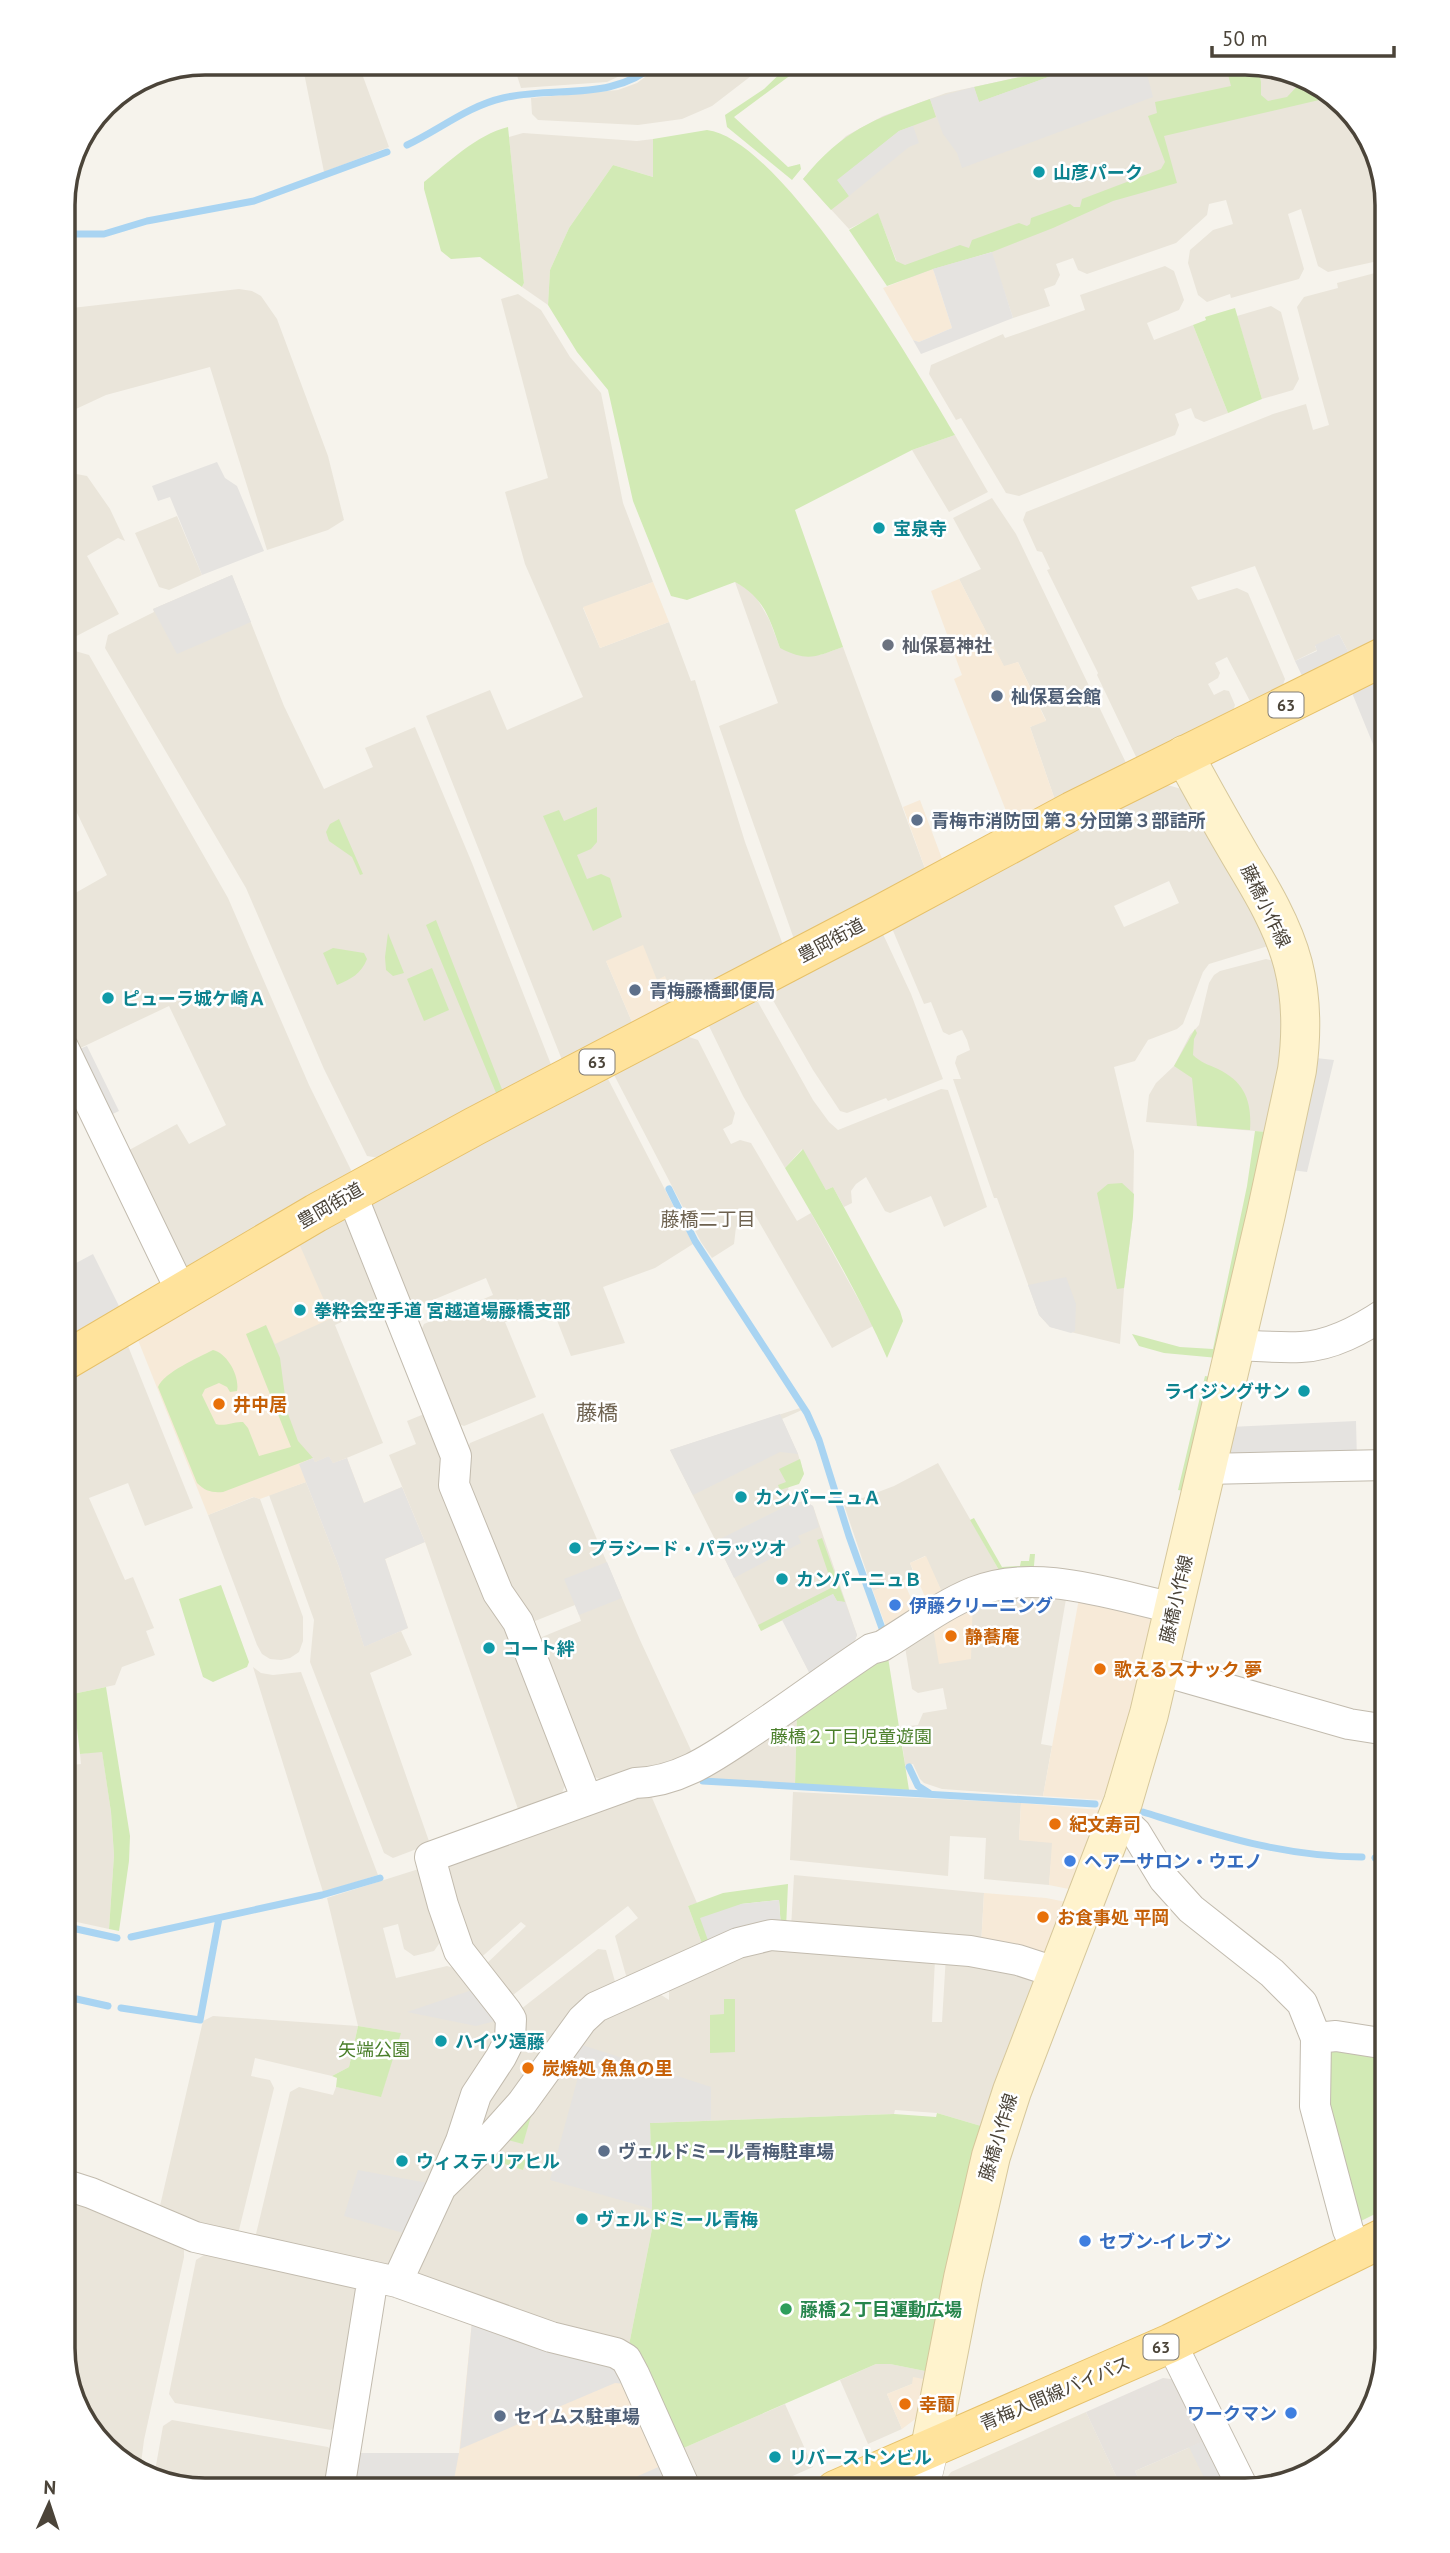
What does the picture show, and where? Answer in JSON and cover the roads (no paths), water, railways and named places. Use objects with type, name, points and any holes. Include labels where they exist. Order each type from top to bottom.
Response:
[{"type":"main road","name":"豊岡街道","points":[[75,1355],[351,1193],[1072,811],[1375,661]]},
{"type":"main road","name":"藤橋小作線","points":[[930,2448],[963,2278],[991,2156],[1012,2091],[1118,1816],[1160,1670],[1293,1092],[1300,1047],[1300,1008],[1293,965],[1279,925],[1184,755]]},
{"type":"main road","name":"青梅入間線バイパス","points":[[863,2478],[1171,2343],[1373,2244]]},
{"type":"street","points":[[76,1073],[182,1293]]},
{"type":"street","points":[[351,1193],[456,1456],[454,1485],[498,1593],[518,1622],[587,1800]]},
{"type":"street","points":[[1235,1345],[1303,1348],[1338,1339],[1375,1320]]},
{"type":"street","points":[[1206,1469],[1375,1465]]},
{"type":"street","points":[[342,2477],[385,2280],[441,2187],[461,2141],[476,2095],[506,2048],[511,2029],[511,2020],[506,2011],[459,1951],[430,1857],[635,1783],[652,1783],[698,1766],[871,1649],[882,1646],[976,1591],[1012,1582],[1074,1586],[1174,1608]]},
{"type":"street","points":[[1160,1670],[1349,1724],[1375,1728]]},
{"type":"street","points":[[1118,1816],[1136,1833],[1164,1879],[1191,1909],[1288,1986],[1302,2003],[1317,2038],[1315,2106],[1348,2230],[1373,2244]]},
{"type":"street","points":[[441,2187],[522,2103],[596,2007],[755,1937],[788,1935],[942,1948],[1018,1960],[1058,1973]]},
{"type":"street","points":[[1317,2038],[1336,2036],[1375,2042]]},
{"type":"street","points":[[75,2188],[195,2237],[385,2280],[551,2337],[616,2353],[626,2359],[680,2477]]},
{"type":"street","points":[[1171,2343],[1238,2478]]},
{"type":"street","points":[[923,2478],[930,2448]]},
{"type":"waterway","points":[[407,145],[466,112],[503,98],[602,88],[621,84],[638,75]]},
{"type":"waterway","points":[[76,234],[104,234],[147,221],[254,201],[387,152]]},
{"type":"waterway","points":[[669,1189],[695,1241],[807,1413],[819,1440],[883,1631]]},
{"type":"waterway","points":[[909,1767],[918,1786],[929,1793]]},
{"type":"waterway","points":[[703,1781],[1095,1804]]},
{"type":"waterway","points":[[1143,1812],[1278,1849],[1362,1857]]},
{"type":"waterway","points":[[131,1937],[322,1895],[380,1878]]},
{"type":"waterway","points":[[121,2008],[200,2020],[219,1918]]},
{"type":"waterway","points":[[75,1929],[117,1938]]},
{"type":"waterway","points":[[75,1999],[108,2006]]},
{"type":"place","name":"山彦パーク","points":[[1039,172]]},
{"type":"place","name":"宝泉寺","points":[[879,528]]},
{"type":"place","name":"杣保葛神社","points":[[888,645]]},
{"type":"place","name":"杣保葛会館","points":[[997,696]]},
{"type":"place","name":"青梅市消防団 第３分団第３部詰所","points":[[917,820]]},
{"type":"place","name":"青梅藤橋郵便局","points":[[635,990]]},
{"type":"place","name":"ピューラ城ケ崎Ａ","points":[[108,998]]},
{"type":"place","name":"拳粋会空手道 宮越道場藤橋支部","points":[[300,1310]]},
{"type":"place","name":"ライジングサン","points":[[1304,1391]]},
{"type":"place","name":"井中居","points":[[219,1404]]},
{"type":"place","name":"カンパーニュＡ","points":[[741,1497]]},
{"type":"place","name":"プラシード・パラッツオ","points":[[575,1548]]},
{"type":"place","name":"カンパーニュＢ","points":[[782,1579]]},
{"type":"place","name":"伊藤クリーニング","points":[[895,1605]]},
{"type":"place","name":"静蕎庵","points":[[951,1636]]},
{"type":"place","name":"コート絆","points":[[489,1648]]},
{"type":"place","name":"歌えるスナック 夢","points":[[1100,1669]]},
{"type":"place","name":"紀文寿司","points":[[1055,1824]]},
{"type":"place","name":"ヘアーサロン・ウエノ","points":[[1070,1861]]},
{"type":"place","name":"お食事処 平岡","points":[[1043,1917]]},
{"type":"place","name":"ハイツ遠藤","points":[[441,2041]]},
{"type":"place","name":"炭焼処 魚魚の里","points":[[528,2068]]},
{"type":"place","name":"ヴェルドミール青梅駐車場","points":[[604,2151]]},
{"type":"place","name":"ウィステリアヒル","points":[[402,2161]]},
{"type":"place","name":"ヴェルドミール青梅","points":[[582,2219]]},
{"type":"place","name":"セブン-イレブン","points":[[1085,2241]]},
{"type":"place","name":"藤橋２丁目運動広場","points":[[786,2309]]},
{"type":"place","name":"幸蘭","points":[[905,2404]]},
{"type":"place","name":"ワークマン","points":[[1291,2413]]},
{"type":"place","name":"セイムス駐車場","points":[[500,2416]]},
{"type":"place","name":"リバーストンビル","points":[[775,2457]]},
{"type":"district","name":"藤橋二丁目","points":[[708,1219]]},
{"type":"district","name":"藤橋","points":[[597,1412]]},
{"type":"park label","name":"藤橋２丁目児童遊園","points":[[851,1736]]},
{"type":"park label","name":"矢端公園","points":[[374,2049]]}]
